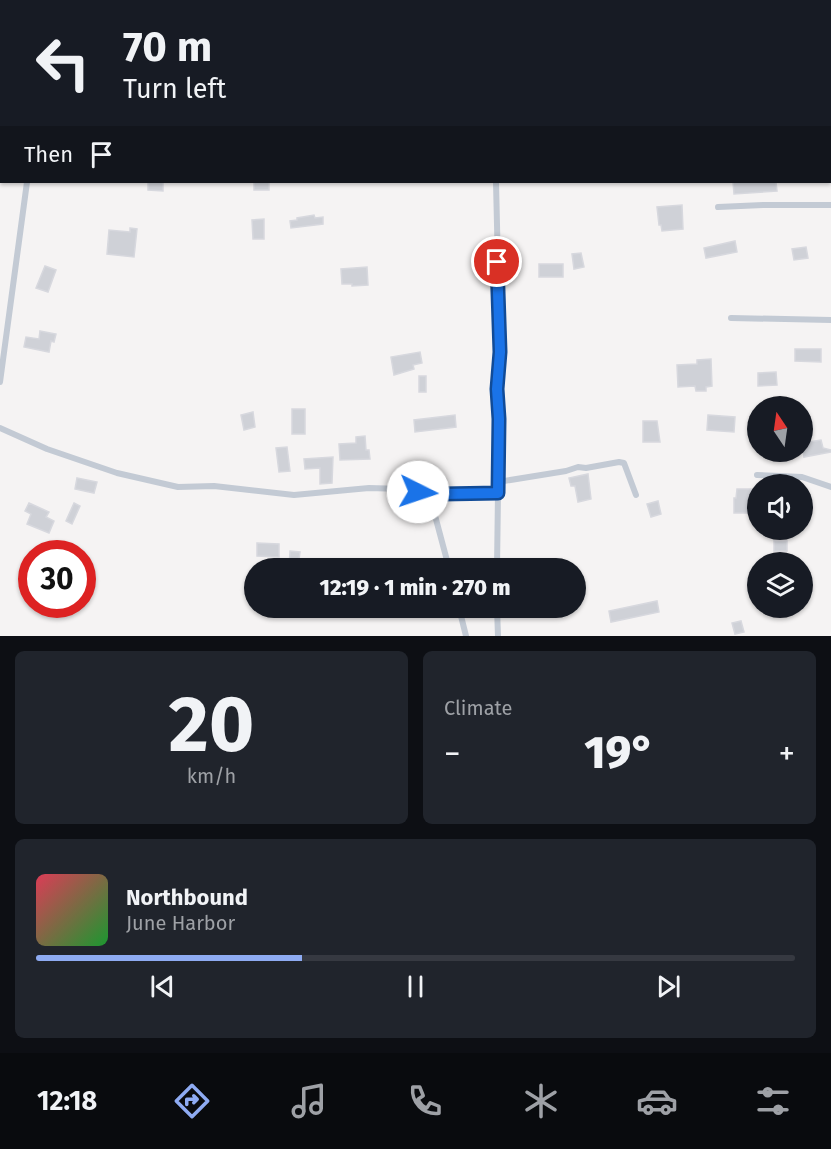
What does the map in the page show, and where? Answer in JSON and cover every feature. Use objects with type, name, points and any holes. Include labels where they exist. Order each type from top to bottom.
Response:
[{"type":"street","points":[[0,382],[27,183]]},
{"type":"street","points":[[496,183],[500,352],[497,389],[497,558]]},
{"type":"street","points":[[718,207],[831,205]]},
{"type":"street","points":[[731,318],[831,320]]},
{"type":"street","points":[[0,428],[47,449],[117,473],[178,487],[214,486],[294,495],[369,488],[403,489],[429,493],[498,493]]},
{"type":"street","points":[[498,482],[578,467],[586,468],[620,462],[627,467],[636,495]]},
{"type":"street","points":[[813,481],[831,487]]},
{"type":"street","points":[[429,493],[446,558]]},
{"type":"street","points":[[462,618],[466,636]]},
{"type":"street","points":[[497,618],[498,636]]},
{"type":"building","points":[[148,183],[163,183],[163,191],[148,190]]},
{"type":"building","points":[[254,183],[269,183],[269,190],[254,190]]},
{"type":"building","points":[[733,183],[776,183],[777,191],[734,194]]},
{"type":"building","points":[[682,205],[683,229],[662,231],[657,207]]},
{"type":"building","points":[[314,215],[315,218],[323,217],[323,224],[291,228],[290,221]]},
{"type":"building","points":[[264,219],[264,239],[253,239],[252,220]]},
{"type":"building","points":[[130,228],[137,229],[134,257],[107,254],[109,230],[130,232]]},
{"type":"building","points":[[735,241],[737,252],[706,258],[704,248]]},
{"type":"building","points":[[806,247],[808,258],[794,260],[792,249]]},
{"type":"building","points":[[581,253],[584,267],[574,269],[572,254]]},
{"type":"building","points":[[539,264],[563,264],[563,277],[539,277]]},
{"type":"building","points":[[45,266],[56,270],[48,292],[36,288]]},
{"type":"building","points":[[367,267],[368,285],[342,284],[341,269]]},
{"type":"building","points":[[40,331],[56,334],[54,342],[51,341],[49,352],[24,347],[26,337],[39,339]]},
{"type":"building","points":[[795,349],[821,349],[821,362],[795,361]]},
{"type":"building","points":[[420,352],[422,363],[413,365],[414,369],[394,375],[391,357]]},
{"type":"building","points":[[711,359],[712,386],[706,387],[706,391],[696,391],[695,386],[678,387],[677,365],[697,364],[697,360]]},
{"type":"building","points":[[776,372],[777,385],[758,386],[758,373]]},
{"type":"building","points":[[419,376],[426,376],[426,392],[419,392]]},
{"type":"building","points":[[292,409],[305,409],[305,434],[292,434]]},
{"type":"building","points":[[253,412],[255,427],[244,430],[241,415]]},
{"type":"building","points":[[455,415],[456,427],[415,432],[414,420]]},
{"type":"building","points":[[708,415],[735,417],[734,432],[707,430]]},
{"type":"building","points":[[643,421],[657,421],[660,442],[643,442]]},
{"type":"building","points":[[365,436],[366,450],[369,450],[370,459],[340,460],[339,444],[356,443],[356,437]]},
{"type":"building","points":[[821,440],[823,448],[831,452],[813,455],[813,441]]},
{"type":"building","points":[[287,447],[290,471],[279,472],[276,448]]},
{"type":"building","points":[[333,457],[332,483],[320,484],[320,468],[305,469],[304,459]]},
{"type":"building","points":[[588,474],[591,499],[578,502],[575,486],[571,486],[569,478]]},
{"type":"building","points":[[77,478],[97,482],[94,493],[75,489]]},
{"type":"building","points":[[737,489],[747,489],[747,513],[734,513],[734,498],[736,498]]},
{"type":"building","points":[[658,501],[661,514],[651,517],[647,504]]},
{"type":"building","points":[[29,503],[49,512],[46,517],[54,521],[49,533],[27,524],[31,514],[25,511]]},
{"type":"building","points":[[74,503],[80,506],[72,524],[66,521]]},
{"type":"building","points":[[774,541],[787,541],[787,551],[774,551]]},
{"type":"building","points":[[257,543],[279,544],[279,557],[257,556]]},
{"type":"building","points":[[290,551],[300,552],[299,558],[290,558]]},
{"type":"building","points":[[657,601],[659,612],[611,622],[609,611]]},
{"type":"building","points":[[741,621],[744,632],[735,634],[732,623]]},
{"type":"route","points":[[418,492],[498,493],[497,389],[500,352],[497,262]]}]
